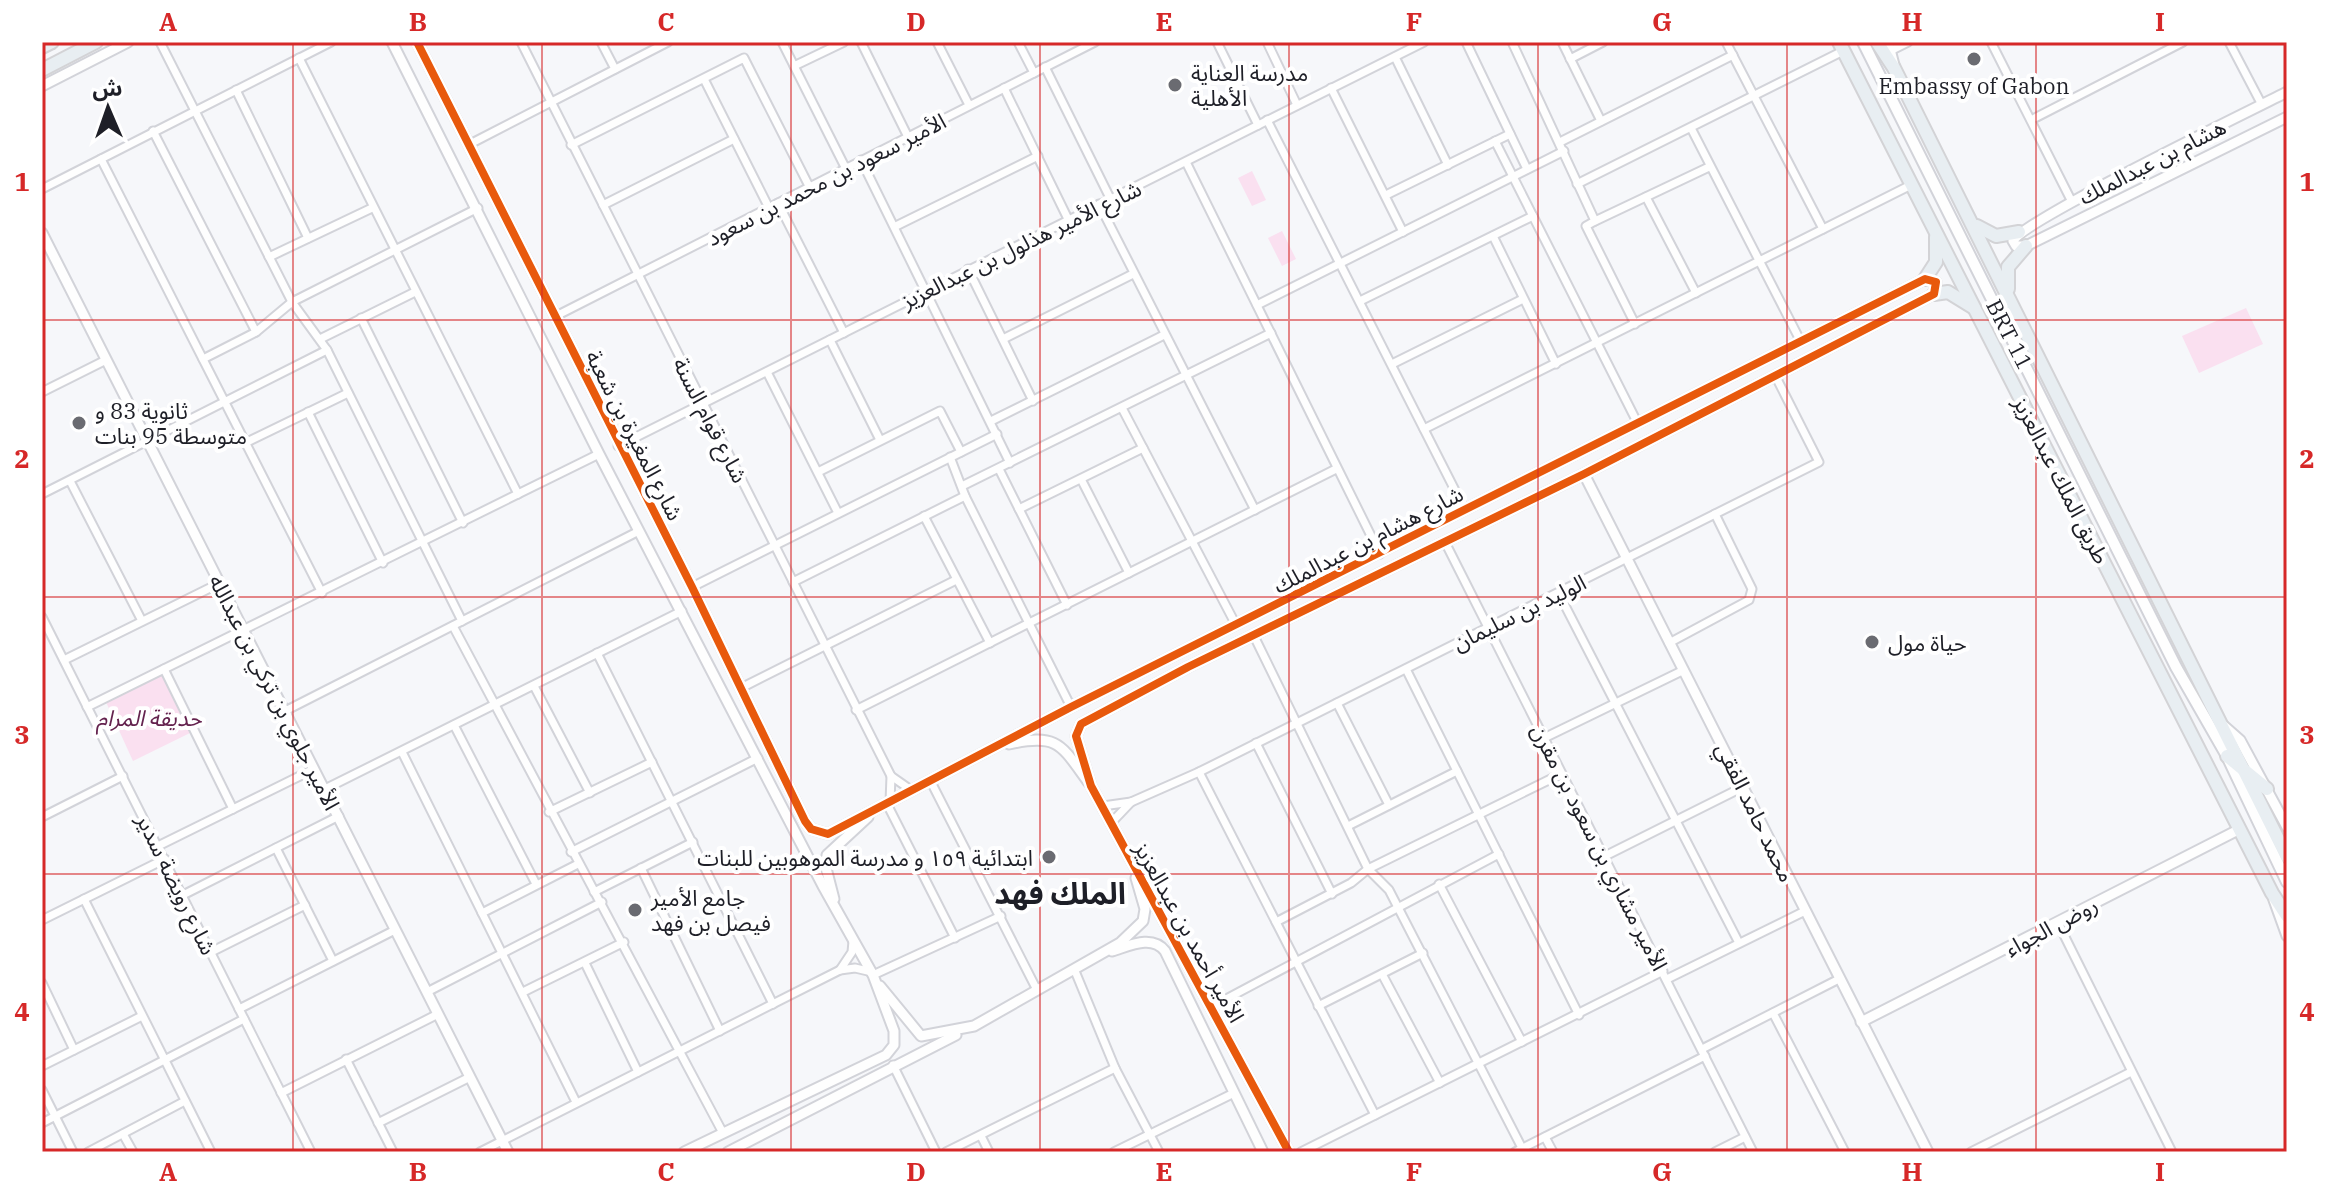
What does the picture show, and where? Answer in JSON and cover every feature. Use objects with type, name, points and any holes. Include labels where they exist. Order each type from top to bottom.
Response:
[{"type":"main road","points":[[42,47],[52,42]]},
{"type":"main road","points":[[42,70],[96,42]]},
{"type":"main road","name":"BRT 11","points":[[1863,42],[2176,667],[2227,756],[2287,882]]},
{"type":"main road","name":"طريق الملك عبدالعزيز","points":[[1877,42],[1894,68],[2008,292],[2287,857]]},
{"type":"main road","name":"طريق الملك عبدالعزيز","points":[[1841,47],[2272,893],[2287,916]]},
{"type":"main road","points":[[1970,219],[1991,235],[2019,232]]},
{"type":"main road","points":[[1925,279],[1936,262],[1936,234]]},
{"type":"main road","points":[[2008,292],[2008,267],[2015,255],[2026,246]]},
{"type":"main road","points":[[1934,294],[1948,292],[1977,310]]},
{"type":"main road","points":[[2227,756],[2267,789]]},
{"type":"street","points":[[42,86],[128,42]]},
{"type":"street","points":[[160,42],[292,302],[327,350],[462,621]]},
{"type":"street","points":[[42,189],[331,42]]},
{"type":"street","name":"شارع المغيرة بن شعبة","points":[[392,42],[599,454],[874,976],[894,1031],[893,1047],[886,1055],[723,1133]]},
{"type":"street","name":"شارع المغيرة بن شعبة","points":[[417,42],[618,446],[692,587],[805,821],[811,829],[828,834]]},
{"type":"street","name":"شارع قوام السنة","points":[[521,42],[856,710],[891,776],[911,790]]},
{"type":"street","points":[[601,42],[615,69]]},
{"type":"street","points":[[470,144],[668,42]]},
{"type":"street","points":[[782,42],[846,169]]},
{"type":"street","points":[[794,66],[844,42]]},
{"type":"street","points":[[861,42],[908,137]]},
{"type":"street","points":[[937,42],[969,105]]},
{"type":"street","points":[[1018,42],[1034,73]]},
{"type":"street","name":"الأمير سعود بن محمد بن سعود","points":[[556,316],[1095,42]]},
{"type":"street","points":[[1217,42],[1258,125]]},
{"type":"street","points":[[1267,42],[1297,105]]},
{"type":"street","name":"شارع الأمير هذلول بن عبدالعزيز","points":[[618,446],[1424,42]]},
{"type":"street","points":[[1466,42],[1527,169]]},
{"type":"street","points":[[1512,42],[1595,221]]},
{"type":"street","points":[[1562,42],[1601,121]]},
{"type":"street","points":[[1570,59],[1603,42]]},
{"type":"street","points":[[1726,42],[1823,229]]},
{"type":"street","points":[[1894,68],[1890,46],[1908,42]]},
{"type":"street","points":[[2004,42],[1992,45],[2072,202]]},
{"type":"street","points":[[2229,42],[2262,105]]},
{"type":"street","points":[[2031,120],[2181,43]]},
{"type":"street","points":[[1577,184],[1755,96],[1841,47]]},
{"type":"street","points":[[1560,142],[1733,55]]},
{"type":"street","points":[[1395,57],[1448,165]]},
{"type":"street","points":[[299,58],[518,494]]},
{"type":"street","points":[[571,145],[744,58],[810,188]]},
{"type":"street","points":[[1045,67],[1110,198]]},
{"type":"street","points":[[704,79],[769,208]]},
{"type":"street","points":[[1004,88],[1068,219]]},
{"type":"street","points":[[1331,88],[1403,232]]},
{"type":"street","points":[[236,90],[308,238]]},
{"type":"street","name":"هشام بن عبدالملك","points":[[2019,232],[2287,92]]},
{"type":"street","name":"هشام بن عبدالملك","points":[[2026,246],[2287,117]]},
{"type":"street","points":[[1267,120],[1465,510]]},
{"type":"street","points":[[1691,128],[1801,342]]},
{"type":"street","points":[[153,131],[256,332]]},
{"type":"street","points":[[1386,195],[1510,134]]},
{"type":"street","points":[[603,205],[734,139]]},
{"type":"street","points":[[1495,141],[1637,422]]},
{"type":"street","points":[[1257,305],[1564,151]]},
{"type":"street","points":[[896,226],[1038,156]]},
{"type":"street","points":[[101,159],[322,593]]},
{"type":"street","points":[[861,160],[1010,463]]},
{"type":"street","points":[[1186,162],[1380,554]]},
{"type":"street","points":[[1635,324],[1586,226],[1709,167]]},
{"type":"street","points":[[1424,429],[1911,185]]},
{"type":"street","points":[[1646,197],[1696,293]]},
{"type":"street","points":[[778,203],[844,333]]},
{"type":"street","points":[[1099,204],[1255,510]]},
{"type":"street","points":[[269,257],[372,208]]},
{"type":"street","points":[[203,359],[256,332],[292,302],[478,208]]},
{"type":"street","points":[[1360,301],[1533,216]]},
{"type":"street","points":[[2019,232],[2014,244],[2026,246]]},
{"type":"street","name":"الأمير جلوي بن تركي بن عبدالله","points":[[42,233],[104,361],[508,1152]]},
{"type":"street","points":[[1493,236],[1556,364]]},
{"type":"street","points":[[968,269],[1033,401]]},
{"type":"street","points":[[1003,339],[1133,274]]},
{"type":"street","points":[[1925,279],[1936,282],[1934,294]]},
{"type":"street","name":"شارع هشام بن عبدالملك","points":[[828,834],[1071,707],[1925,279]]},
{"type":"street","points":[[320,339],[415,292]]},
{"type":"street","name":"شارع هشام بن عبدالملك","points":[[1081,724],[1584,474],[1934,294]]},
{"type":"street","points":[[1392,364],[1523,299]]},
{"type":"street","points":[[361,318],[463,523]]},
{"type":"street","points":[[964,485],[1271,333]]},
{"type":"street","points":[[991,421],[1164,335]]},
{"type":"street","points":[[830,340],[880,440]]},
{"type":"street","points":[[42,494],[327,350]]},
{"type":"street","points":[[42,392],[104,361]]},
{"type":"street","points":[[767,372],[838,513]]},
{"type":"street","name":"الوليد بن سليمان","points":[[1103,806],[1131,802],[1199,772],[1819,462],[1776,377]]},
{"type":"street","points":[[245,443],[348,393]]},
{"type":"street","points":[[1122,408],[1236,625]]},
{"type":"street","points":[[818,472],[940,411],[961,452]]},
{"type":"street","points":[[308,412],[383,563]]},
{"type":"street","points":[[692,587],[997,434]]},
{"type":"street","points":[[1019,509],[1143,448]]},
{"type":"street","points":[[87,707],[599,454]]},
{"type":"street","points":[[950,457],[964,485],[965,496],[1071,707]]},
{"type":"street","points":[[999,469],[1067,605]]},
{"type":"street","points":[[856,710],[1336,469]]},
{"type":"street","name":"محمد حامد الفقي","points":[[1584,474],[1745,786],[1928,1152]]},
{"type":"street","points":[[1081,479],[1129,573]]},
{"type":"street","points":[[70,481],[142,621]]},
{"type":"street","points":[[793,582],[965,496]]},
{"type":"street","points":[[1669,643],[1749,600],[1752,589],[1715,514]]},
{"type":"street","points":[[924,516],[990,643]]},
{"type":"street","points":[[285,711],[639,531]]},
{"type":"street","name":"الأمير مشاري بن سعود بن مقرن","points":[[1445,542],[1753,1152]]},
{"type":"street","points":[[741,688],[956,580]]},
{"type":"street","points":[[64,660],[220,583]]},
{"type":"street","points":[[1559,594],[1739,943]]},
{"type":"street","points":[[325,789],[682,611]]},
{"type":"street","name":"شارع رويضة سدير","points":[[42,617],[311,1152]]},
{"type":"street","points":[[453,626],[549,812],[624,942],[723,1133],[684,1152]]},
{"type":"street","points":[[1254,636],[1368,869],[1380,877],[1423,953],[1480,1064],[1519,1150],[1839,979]]},
{"type":"street","points":[[597,653],[773,1004]]},
{"type":"street","points":[[164,669],[233,809]]},
{"type":"street","points":[[1406,669],[1579,1015]]},
{"type":"street","points":[[1544,738],[1684,670]]},
{"type":"street","points":[[534,686],[590,793]]},
{"type":"street","points":[[1337,703],[1389,805]]},
{"type":"street","name":"الأمير أحمد بن عبدالعزيز","points":[[1081,724],[1076,736],[1091,786],[1289,1152]]},
{"type":"street","points":[[454,725],[536,884]]},
{"type":"street","points":[[2223,725],[2240,740],[2267,789],[2282,804],[2287,827]]},
{"type":"street","points":[[996,747],[1034,739],[1053,740],[1062,745],[1091,786]]},
{"type":"street","points":[[1256,743],[1332,894]]},
{"type":"street","points":[[402,752],[576,1102]]},
{"type":"street","points":[[571,852],[758,758]]},
{"type":"street","points":[[549,812],[652,762]]},
{"type":"street","points":[[158,846],[314,769]]},
{"type":"street","points":[[1348,826],[1457,771]]},
{"type":"street","points":[[1199,772],[1375,1115]]},
{"type":"street","points":[[1276,922],[1332,894],[1368,869],[1561,774]]},
{"type":"street","points":[[42,817],[123,776]]},
{"type":"street","points":[[891,776],[889,803],[955,938]]},
{"type":"street","points":[[930,780],[1037,990]]},
{"type":"street","points":[[1603,857],[1745,786]]},
{"type":"street","name":"الوليد بن سليمان","points":[[1111,823],[1131,802]]},
{"type":"street","points":[[836,906],[826,868],[827,855],[861,826],[870,814]]},
{"type":"street","points":[[183,895],[339,816]]},
{"type":"street","name":"روض الجواء","points":[[1861,1022],[2240,829]]},
{"type":"street","points":[[594,892],[693,842]]},
{"type":"street","points":[[276,848],[333,961]]},
{"type":"street","points":[[1211,1007],[1499,854]]},
{"type":"street","points":[[42,920],[165,859]]},
{"type":"street","points":[[730,1152],[1075,971],[1138,929],[1145,909],[1129,860]]},
{"type":"street","points":[[482,913],[578,864]]},
{"type":"street","points":[[641,868],[720,1031]]},
{"type":"street","points":[[1439,884],[1522,1042]]},
{"type":"street","points":[[2272,893],[2287,936]]},
{"type":"street","points":[[84,899],[211,1152]]},
{"type":"street","points":[[427,992],[602,902]]},
{"type":"street","points":[[211,952],[305,905]]},
{"type":"street","points":[[1301,1152],[1522,1042],[1805,911]]},
{"type":"street","points":[[874,976],[1001,916]]},
{"type":"street","points":[[2058,923],[2172,1152]]},
{"type":"street","points":[[239,1009],[395,930]]},
{"type":"street","points":[[840,970],[852,952],[853,940]]},
{"type":"street","points":[[523,992],[624,942]]},
{"type":"street","name":"الأمير أحمد بن عبدالعزيز","points":[[1102,954],[1141,943],[1155,943],[1165,951],[1263,1152]]},
{"type":"street","points":[[1318,1006],[1423,953]]},
{"type":"street","points":[[585,963],[638,1072]]},
{"type":"street","points":[[480,1152],[840,970],[855,968],[874,976],[921,1036],[974,1026]]},
{"type":"street","points":[[1075,971],[1115,1068],[1159,1152]]},
{"type":"street","points":[[1382,974],[1440,1083]]},
{"type":"street","points":[[42,983],[74,1050]]},
{"type":"street","points":[[1773,1013],[1845,1152]]},
{"type":"street","points":[[281,1093],[438,1014]]},
{"type":"street","points":[[42,1066],[142,1016]]},
{"type":"street","points":[[42,1123],[244,1019]]},
{"type":"street","points":[[346,1059],[393,1152]]},
{"type":"street","points":[[893,1065],[936,1152]]},
{"type":"street","points":[[946,1152],[1115,1068]]},
{"type":"street","points":[[1971,1152],[2131,1072]]},
{"type":"street","points":[[378,1123],[470,1077]]},
{"type":"street","points":[[42,1090],[73,1152]]},
{"type":"street","points":[[1114,1152],[1234,1093]]},
{"type":"street","points":[[88,1152],[185,1101]]},
{"type":"street","points":[[123,1134],[133,1152]]},
{"type":"street","points":[[981,1136],[989,1152]]},
{"type":"street","points":[[1545,1137],[1553,1152]]},
{"type":"street","points":[[1715,1152],[1745,1137]]},
{"type":"green space","points":[[1252,171],[1266,200],[1252,206],[1238,178]]},
{"type":"green space","points":[[1282,231],[1296,259],[1282,266],[1268,238]]},
{"type":"green space","points":[[2246,308],[2263,344],[2199,373],[2182,336]]},
{"type":"green space","name":"حديقة المرام","points":[[162,672],[192,732],[133,761],[106,702]]},
{"type":"cycle path","points":[[417,42],[692,587],[805,821],[811,829],[828,834],[1071,707],[1925,279],[1936,282],[1934,294],[1584,474],[1188,667],[1081,724],[1076,736],[1091,786],[1289,1152]]},
{"type":"place","name":"Embassy of Gabon","points":[[1974,59]]},
{"type":"place","name":"مدرسة العناية الأهلية","points":[[1175,85]]},
{"type":"place","name":"ثانوية 83 و متوسطة 95 بنات","points":[[79,423]]},
{"type":"place","name":"حياة مول","points":[[1872,642]]},
{"type":"place","name":"ابتدائية ١٥٩ و مدرسة الموهوبين للبنات","points":[[1049,857]]},
{"type":"place","name":"جامع الأمير فيصل بن فهد","points":[[635,910]]},
{"type":"district","name":"الملك فهد","points":[[1060,892]]}]
